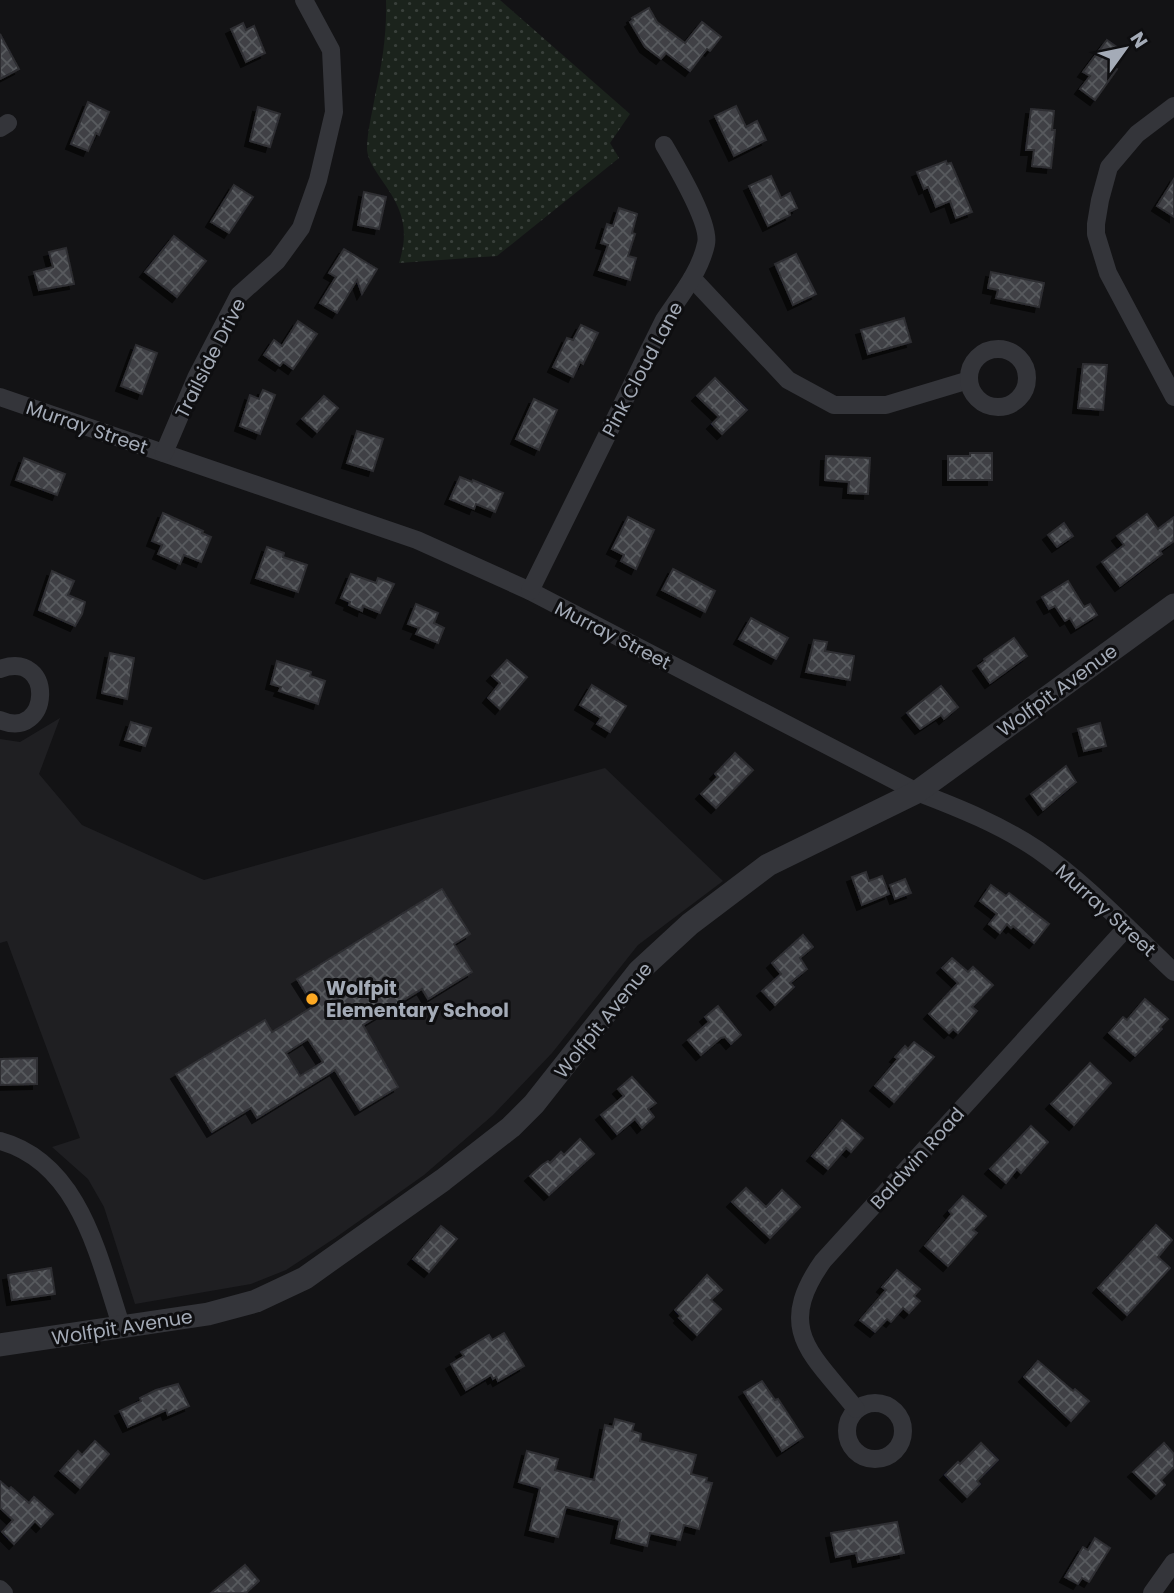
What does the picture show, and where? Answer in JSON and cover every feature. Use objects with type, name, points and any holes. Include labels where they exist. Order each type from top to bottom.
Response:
[{"type":"street","name":"Trailside Drive","points":[[164,453],[196,378],[239,295],[277,261],[301,228],[318,180],[334,112],[331,50],[304,0]]},
{"type":"street","points":[[1174,106],[1137,134],[1109,167],[1100,200],[1096,234],[1108,273],[1174,397]]},
{"type":"street","name":"Pink Cloud Lane","points":[[530,592],[664,320],[692,278],[707,241],[694,198],[664,145]]},
{"type":"street","points":[[692,278],[788,380],[834,405],[886,405],[969,380]]},
{"type":"street","name":"Murray Street","points":[[0,397],[417,540],[530,592],[917,792],[970,813],[1038,850],[1078,882],[1174,972]]},
{"type":"street","name":"Wolfpit Avenue","points":[[0,1345],[208,1314],[256,1301],[290,1287],[338,1256],[482,1151],[521,1118],[639,971],[690,924],[768,865],[917,792],[1174,605]]},
{"type":"street","points":[[0,669],[12,666],[30,672],[37,679],[41,699],[38,708],[23,721],[14,723],[0,720]]},
{"type":"street","name":"Baldwin Road","points":[[856,1409],[811,1352],[802,1334],[799,1318],[803,1294],[812,1276],[1127,927]]},
{"type":"street","points":[[0,1141],[23,1150],[40,1162],[57,1178],[77,1204],[91,1235],[122,1328]]},
{"type":"street","points":[[1152,1593],[1174,1562]]},
{"type":"street","points":[[0,1589],[4,1593]]},
{"type":"shaded area","points":[[386,0],[500,0],[630,114],[610,143],[619,158],[497,256],[399,263],[404,239],[402,219],[394,199],[372,165],[367,150],[384,49]]},
{"type":"shaded area","name":"Wolfpit Elementary School","points":[[60,718],[39,774],[82,825],[204,880],[605,768],[723,881],[638,945],[552,1053],[493,1115],[424,1175],[286,1270],[251,1284],[135,1304],[104,1207],[88,1179],[52,1147],[80,1138],[7,941],[0,943],[0,739],[20,742]]},
{"type":"building","points":[[649,8],[657,22],[685,43],[702,22],[721,37],[710,51],[707,49],[690,71],[666,53],[661,59],[645,47],[630,22]]},
{"type":"building","points":[[243,23],[246,30],[254,26],[265,53],[246,62],[231,29]]},
{"type":"building","points":[[0,34],[19,69],[0,79]]},
{"type":"building","points":[[1107,40],[1125,53],[1095,100],[1080,89],[1090,76],[1083,72]]},
{"type":"building","points":[[88,102],[109,112],[88,151],[71,144]]},
{"type":"building","points":[[736,106],[746,127],[757,121],[766,140],[734,156],[715,116]]},
{"type":"building","points":[[258,107],[280,114],[270,147],[250,141]]},
{"type":"building","points":[[1031,109],[1054,111],[1051,168],[1032,166],[1034,150],[1026,150]]},
{"type":"building","points":[[946,161],[947,164],[951,163],[972,212],[956,218],[950,201],[936,207],[928,187],[924,189],[917,172]]},
{"type":"building","points":[[771,176],[781,198],[790,193],[797,208],[789,212],[790,215],[768,226],[749,186]]},
{"type":"building","points":[[1174,179],[1174,217],[1157,206]]},
{"type":"building","points":[[234,185],[253,197],[229,233],[211,222]]},
{"type":"building","points":[[364,192],[386,197],[379,229],[358,225]]},
{"type":"building","points":[[619,208],[637,214],[632,233],[635,234],[628,256],[636,258],[630,280],[599,270],[608,245],[601,243],[607,224],[613,226]]},
{"type":"building","points":[[174,236],[206,261],[177,297],[145,272]]},
{"type":"building","points":[[66,248],[74,284],[39,290],[34,272],[53,267],[49,252]]},
{"type":"building","points":[[344,249],[377,269],[362,294],[357,280],[337,313],[320,303],[336,277],[329,273]]},
{"type":"building","points":[[796,254],[816,294],[793,305],[775,264]]},
{"type":"building","points":[[991,272],[1044,283],[1039,307],[996,298],[998,290],[988,288]]},
{"type":"building","points":[[904,318],[911,342],[868,354],[861,330]]},
{"type":"building","points":[[298,321],[317,334],[293,369],[283,362],[280,366],[264,355],[274,340],[282,346]]},
{"type":"building","points":[[581,325],[598,333],[583,364],[580,362],[573,377],[553,367],[567,338],[573,340]]},
{"type":"building","points":[[136,345],[157,353],[142,394],[121,386]]},
{"type":"building","points":[[1083,364],[1107,365],[1103,410],[1078,408]]},
{"type":"building","points":[[715,378],[747,410],[722,434],[712,424],[719,417],[697,396]]},
{"type":"building","points":[[263,390],[275,395],[260,434],[240,426],[250,395],[259,399]]},
{"type":"building","points":[[324,396],[338,408],[317,432],[302,419]]},
{"type":"building","points":[[534,399],[557,410],[539,450],[516,439]]},
{"type":"building","points":[[357,431],[383,439],[373,471],[347,463]]},
{"type":"building","points":[[970,453],[992,453],[992,480],[948,480],[948,456],[970,456]]},
{"type":"building","points":[[826,456],[870,458],[868,494],[848,493],[849,482],[825,480]]},
{"type":"building","points":[[24,458],[65,474],[57,495],[16,480]]},
{"type":"building","points":[[460,477],[503,493],[495,512],[476,504],[474,509],[450,499]]},
{"type":"building","points":[[163,513],[211,537],[201,562],[184,555],[180,564],[158,554],[162,545],[152,541]]},
{"type":"building","points":[[1147,514],[1158,529],[1174,517],[1174,541],[1160,551],[1162,554],[1120,586],[1102,562],[1124,545],[1117,536]]},
{"type":"building","points":[[628,517],[654,530],[636,569],[621,561],[624,555],[612,549]]},
{"type":"building","points":[[1064,523],[1073,536],[1057,547],[1048,535]]},
{"type":"building","points":[[267,547],[284,553],[283,557],[307,565],[298,592],[256,578]]},
{"type":"building","points":[[673,569],[715,591],[705,612],[662,590]]},
{"type":"building","points":[[52,571],[74,581],[68,595],[85,602],[75,626],[39,610]]},
{"type":"building","points":[[351,574],[376,583],[378,578],[394,584],[380,613],[363,606],[362,611],[341,598]]},
{"type":"building","points":[[1068,581],[1084,607],[1090,604],[1097,615],[1076,628],[1070,618],[1065,621],[1055,606],[1049,609],[1042,597]]},
{"type":"building","points":[[416,604],[438,613],[434,623],[444,628],[438,643],[416,634],[419,628],[408,624]]},
{"type":"building","points":[[751,618],[788,638],[776,659],[739,639]]},
{"type":"building","points":[[1014,638],[1027,656],[990,683],[978,666]]},
{"type":"building","points":[[814,640],[827,642],[825,651],[854,656],[850,680],[806,672]]},
{"type":"building","points":[[110,653],[134,658],[127,699],[102,693]]},
{"type":"building","points":[[507,660],[527,677],[500,709],[488,698],[500,683],[492,676]]},
{"type":"building","points":[[277,661],[311,672],[310,676],[325,681],[318,704],[279,691],[281,687],[271,684]]},
{"type":"building","points":[[592,685],[626,706],[610,732],[597,724],[601,718],[580,705]]},
{"type":"building","points":[[941,686],[958,707],[944,719],[941,715],[920,729],[907,713]]},
{"type":"building","points":[[131,722],[151,728],[145,746],[125,740]]},
{"type":"building","points":[[1100,723],[1106,746],[1084,751],[1078,729]]},
{"type":"building","points":[[735,753],[753,770],[716,808],[701,794],[718,777],[715,774]]},
{"type":"building","points":[[1066,766],[1076,782],[1043,810],[1031,794]]},
{"type":"building","points":[[866,872],[869,881],[882,876],[889,894],[862,905],[852,877]]},
{"type":"building","points":[[905,879],[911,893],[895,899],[890,885]]},
{"type":"building","points":[[991,885],[1006,896],[1009,893],[1049,924],[1034,943],[1013,926],[1011,928],[1007,924],[1000,933],[989,924],[997,914],[980,901]]},
{"type":"building","points":[[442,889],[470,934],[454,944],[472,972],[428,999],[422,989],[363,1025],[398,1087],[360,1110],[335,1070],[257,1118],[251,1108],[212,1132],[176,1074],[265,1020],[272,1032],[314,1006],[297,979]],"holes":[[[308,1039],[323,1062],[300,1076],[286,1053]]]},
{"type":"building","points":[[803,935],[813,947],[800,958],[807,969],[790,983],[794,987],[775,1005],[762,991],[781,974],[772,963]]},
{"type":"building","points":[[952,958],[968,972],[973,967],[993,985],[972,1007],[977,1011],[958,1033],[953,1029],[949,1033],[929,1014],[958,983],[942,968]]},
{"type":"building","points":[[1145,999],[1168,1019],[1160,1027],[1162,1029],[1135,1056],[1109,1033],[1123,1017],[1127,1020]]},
{"type":"building","points":[[718,1006],[741,1035],[731,1044],[725,1037],[721,1038],[701,1055],[688,1040],[709,1022],[705,1017]]},
{"type":"building","points":[[914,1042],[934,1057],[894,1102],[875,1086],[898,1059],[895,1057],[905,1046],[908,1049]]},
{"type":"building","points":[[37,1058],[37,1084],[0,1085],[0,1059]]},
{"type":"building","points":[[1090,1063],[1111,1083],[1074,1125],[1051,1104]]},
{"type":"building","points":[[632,1077],[656,1103],[648,1109],[654,1117],[642,1128],[635,1119],[617,1134],[601,1115],[624,1096],[618,1089]]},
{"type":"building","points":[[842,1120],[863,1138],[851,1152],[846,1148],[828,1169],[812,1156]]},
{"type":"building","points":[[1031,1126],[1048,1142],[1021,1173],[1017,1169],[1006,1183],[990,1169]]},
{"type":"building","points":[[580,1139],[594,1154],[549,1195],[530,1176],[561,1152],[564,1155]]},
{"type":"building","points":[[746,1188],[766,1207],[782,1190],[800,1207],[770,1238],[732,1202]]},
{"type":"building","points":[[963,1196],[986,1216],[973,1230],[977,1233],[948,1266],[925,1246],[952,1214],[949,1211]]},
{"type":"building","points":[[1156,1225],[1172,1240],[1158,1257],[1170,1268],[1127,1315],[1098,1288]]},
{"type":"building","points":[[441,1226],[457,1239],[429,1272],[413,1259]]},
{"type":"building","points":[[51,1268],[55,1294],[12,1300],[8,1275]]},
{"type":"building","points":[[897,1270],[920,1289],[914,1296],[920,1301],[909,1313],[903,1308],[891,1322],[887,1319],[875,1332],[860,1320],[886,1290],[882,1287]]},
{"type":"building","points":[[707,1275],[722,1290],[711,1300],[721,1309],[697,1335],[679,1318],[681,1316],[675,1310]]},
{"type":"building","points":[[504,1333],[524,1366],[498,1381],[491,1375],[466,1390],[451,1364],[464,1356],[461,1352],[489,1335],[492,1340]]},
{"type":"building","points":[[1038,1361],[1089,1401],[1071,1421],[1024,1377]]},
{"type":"building","points":[[762,1381],[775,1400],[778,1399],[803,1437],[782,1451],[744,1392]]},
{"type":"building","points":[[178,1384],[189,1406],[168,1415],[166,1410],[128,1427],[120,1411],[156,1390]]},
{"type":"building","points":[[615,1419],[634,1424],[632,1431],[641,1434],[640,1441],[696,1455],[691,1474],[707,1478],[706,1482],[712,1483],[699,1529],[684,1525],[680,1540],[650,1533],[647,1546],[616,1538],[620,1520],[566,1507],[558,1537],[530,1530],[540,1488],[519,1482],[527,1451],[558,1459],[555,1470],[594,1480],[605,1425],[613,1427]]},
{"type":"building","points":[[95,1441],[109,1454],[80,1488],[60,1471],[78,1451],[82,1455]]},
{"type":"building","points":[[981,1443],[998,1460],[977,1481],[980,1484],[967,1497],[945,1475]]},
{"type":"building","points":[[1164,1443],[1174,1454],[1174,1467],[1161,1480],[1165,1485],[1156,1494],[1133,1472]]},
{"type":"building","points":[[0,1481],[29,1503],[34,1497],[53,1514],[41,1527],[35,1521],[14,1544],[2,1532],[13,1520],[0,1508]]},
{"type":"building","points":[[897,1522],[904,1553],[858,1562],[856,1553],[836,1557],[831,1533]]},
{"type":"building","points":[[1095,1538],[1110,1548],[1089,1582],[1082,1578],[1078,1584],[1065,1577],[1083,1547],[1088,1550]]},
{"type":"building","points":[[245,1565],[259,1581],[246,1593],[211,1593]]},
{"type":"place","name":"Wolfpit Elementary School","points":[[312,999]]}]
